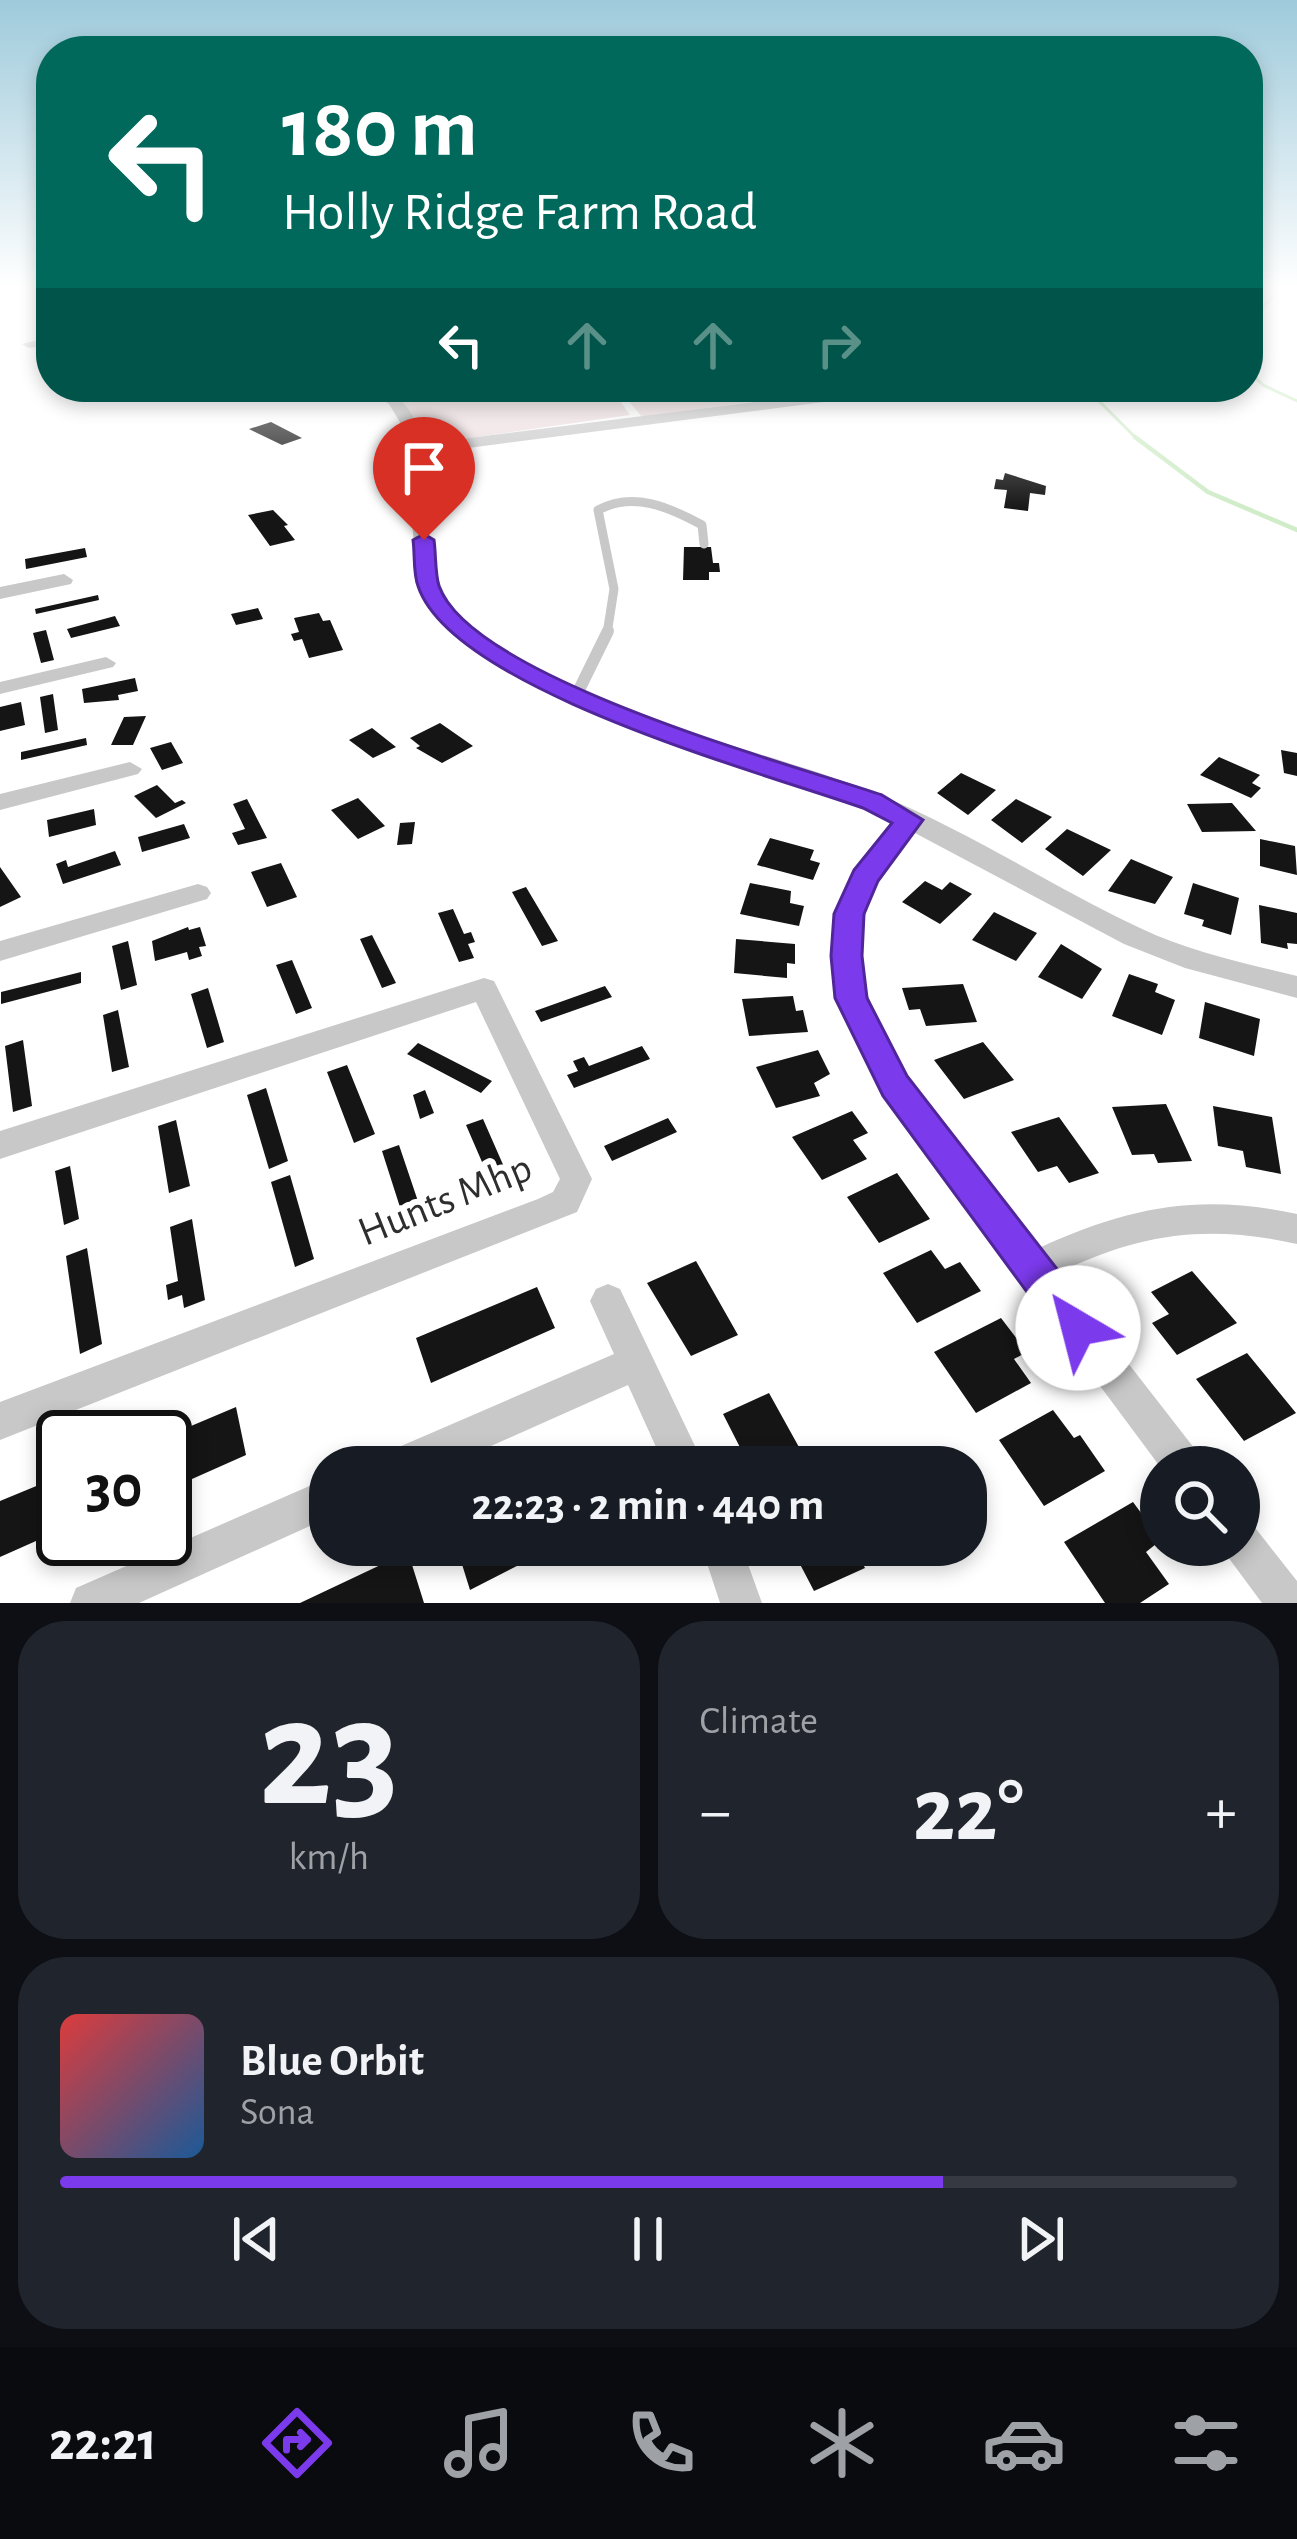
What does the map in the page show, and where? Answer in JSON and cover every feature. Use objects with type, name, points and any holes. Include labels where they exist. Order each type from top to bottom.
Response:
[{"type":"street","points":[[390,402],[404,412],[414,450],[428,586],[440,606],[478,643],[575,698],[873,802],[1134,937],[1195,961],[1297,987]]},
{"type":"street","points":[[414,450],[762,402]]},
{"type":"street","points":[[0,593],[64,580]]},
{"type":"street","points":[[0,688],[106,663]]},
{"type":"street","points":[[0,802],[130,769]]},
{"type":"street","points":[[909,820],[864,878],[849,914],[846,956],[851,998],[895,1086],[1168,1446]]},
{"type":"street","points":[[0,950],[198,893]]},
{"type":"street","name":"Hunts Mhp","points":[[0,1145],[484,989],[575,1179],[565,1202],[550,1209],[0,1421]]},
{"type":"street","points":[[1033,1268],[1141,1222],[1196,1217],[1269,1221],[1297,1228]]},
{"type":"street","points":[[608,1301],[675,1446]]},
{"type":"street","points":[[447,1446],[637,1362]]},
{"type":"street","points":[[91,1603],[309,1507]]},
{"type":"street","points":[[729,1566],[742,1603]]},
{"type":"street","points":[[1260,1566],[1288,1603]]},
{"type":"lane","points":[[575,698],[618,609],[598,510],[608,503],[645,502],[702,525],[704,544]]},
{"type":"shaded area","points":[[400,402],[621,402],[630,415],[435,443],[420,437]]},
{"type":"shaded area","points":[[630,402],[750,402],[642,417]]},
{"type":"building","points":[[271,422],[302,438],[282,445],[249,429]]},
{"type":"building","points":[[1005,473],[1046,486],[1045,495],[1030,493],[1028,511],[1004,508],[1007,490],[994,489],[996,479],[1003,480]]},
{"type":"building","points":[[273,510],[295,540],[270,546],[248,515]]},
{"type":"building","points":[[684,547],[711,547],[720,572],[709,572],[709,580],[683,580]]},
{"type":"building","points":[[85,548],[87,557],[26,569],[25,559]]},
{"type":"building","points":[[98,595],[99,600],[36,614],[35,609]]},
{"type":"building","points":[[258,608],[263,619],[236,625],[231,614]]},
{"type":"building","points":[[319,613],[323,621],[330,620],[343,650],[309,658],[302,639],[294,641],[291,634],[299,632],[294,618]]},
{"type":"building","points":[[115,616],[120,626],[71,638],[67,629]]},
{"type":"building","points":[[46,630],[54,660],[41,663],[33,633]]},
{"type":"building","points":[[135,678],[138,691],[118,695],[119,700],[84,703],[82,689]]},
{"type":"building","points":[[53,694],[58,730],[45,733],[40,697]]},
{"type":"building","points":[[21,702],[25,725],[0,731],[0,707]]},
{"type":"building","points":[[146,716],[133,745],[111,745],[124,717]]},
{"type":"building","points":[[440,723],[473,746],[442,763],[416,748],[420,746],[410,738]]},
{"type":"building","points":[[372,728],[396,747],[373,758],[349,740]]},
{"type":"building","points":[[86,738],[87,745],[21,760],[21,752]]},
{"type":"building","points":[[171,742],[183,763],[162,770],[150,748]]},
{"type":"building","points":[[1281,750],[1297,753],[1297,776],[1284,773]]},
{"type":"building","points":[[1219,757],[1260,775],[1252,783],[1261,788],[1251,798],[1200,775]]},
{"type":"building","points":[[961,773],[996,790],[968,815],[937,793]]},
{"type":"building","points":[[157,785],[175,803],[186,803],[156,818],[134,796]]},
{"type":"building","points":[[358,798],[385,826],[358,839],[331,810]]},
{"type":"building","points":[[247,799],[267,838],[238,845],[232,833],[245,829],[233,804]]},
{"type":"building","points":[[1016,799],[1052,817],[1022,843],[991,820]]},
{"type":"building","points":[[1232,803],[1256,831],[1202,832],[1187,804]]},
{"type":"building","points":[[94,809],[96,825],[49,837],[47,820]]},
{"type":"building","points":[[415,822],[412,844],[397,845],[400,823]]},
{"type":"building","points":[[184,824],[190,838],[142,852],[138,837]]},
{"type":"building","points":[[1067,829],[1111,850],[1083,876],[1045,849]]},
{"type":"building","points":[[770,838],[814,850],[810,860],[820,863],[813,880],[757,865]]},
{"type":"building","points":[[1260,839],[1295,846],[1297,875],[1260,866]]},
{"type":"building","points":[[115,851],[121,865],[63,884],[56,864],[66,860],[68,867]]},
{"type":"building","points":[[1131,859],[1173,877],[1155,904],[1108,891]]},
{"type":"building","points":[[281,863],[297,897],[267,907],[251,872]]},
{"type":"building","points":[[0,867],[21,897],[0,907]]},
{"type":"building","points":[[925,881],[942,890],[950,882],[972,894],[940,924],[902,902]]},
{"type":"building","points":[[750,883],[791,891],[790,903],[804,906],[799,926],[740,914]]},
{"type":"building","points":[[1193,883],[1239,898],[1231,935],[1202,926],[1204,920],[1184,914]]},
{"type":"building","points":[[526,887],[558,941],[542,946],[512,892]]},
{"type":"building","points":[[1259,905],[1297,913],[1297,944],[1287,943],[1288,949],[1261,943]]},
{"type":"building","points":[[453,909],[464,934],[471,932],[475,942],[468,944],[474,958],[459,962],[438,913]]},
{"type":"building","points":[[994,912],[1037,933],[1016,961],[972,940]]},
{"type":"building","points":[[200,927],[206,946],[199,947],[202,956],[189,960],[187,952],[155,961],[152,941]]},
{"type":"building","points":[[372,935],[396,983],[382,988],[360,939]]},
{"type":"building","points":[[736,939],[795,944],[795,964],[787,963],[787,978],[734,973]]},
{"type":"building","points":[[128,941],[137,985],[121,990],[112,946]]},
{"type":"building","points":[[1061,944],[1102,969],[1082,999],[1038,977]]},
{"type":"building","points":[[292,960],[312,1008],[296,1014],[276,965]]},
{"type":"building","points":[[81,972],[81,983],[1,1004],[1,992]]},
{"type":"building","points":[[1129,974],[1158,984],[1155,992],[1175,1000],[1162,1035],[1112,1016]]},
{"type":"building","points":[[963,984],[977,1022],[926,1026],[920,1009],[909,1010],[902,988]]},
{"type":"building","points":[[605,986],[612,997],[541,1022],[535,1011]]},
{"type":"building","points":[[208,988],[224,1042],[207,1048],[191,994]]},
{"type":"building","points":[[793,996],[796,1011],[803,1010],[808,1032],[749,1036],[742,999]]},
{"type":"building","points":[[1205,1002],[1260,1019],[1254,1056],[1199,1038]]},
{"type":"building","points":[[118,1010],[129,1067],[112,1072],[103,1015]]},
{"type":"building","points":[[23,1040],[32,1106],[13,1112],[5,1046]]},
{"type":"building","points":[[983,1042],[1014,1080],[964,1099],[934,1060]]},
{"type":"building","points":[[418,1043],[492,1081],[481,1093],[407,1054]]},
{"type":"building","points":[[642,1046],[650,1059],[574,1088],[567,1075],[578,1071],[573,1061],[584,1057],[589,1066]]},
{"type":"building","points":[[818,1050],[830,1074],[814,1083],[820,1096],[776,1108],[756,1067]]},
{"type":"building","points":[[347,1065],[375,1134],[354,1143],[327,1072]]},
{"type":"building","points":[[266,1088],[288,1161],[269,1169],[247,1095]]},
{"type":"building","points":[[425,1090],[434,1113],[420,1119],[413,1095]]},
{"type":"building","points":[[1166,1104],[1192,1161],[1158,1163],[1154,1154],[1132,1155],[1112,1107]]},
{"type":"building","points":[[1213,1106],[1272,1117],[1281,1174],[1246,1167],[1243,1151],[1218,1146]]},
{"type":"building","points":[[852,1111],[868,1133],[853,1140],[867,1159],[822,1180],[792,1137]]},
{"type":"building","points":[[1059,1117],[1099,1173],[1069,1183],[1057,1166],[1038,1172],[1011,1132]]},
{"type":"building","points":[[668,1118],[677,1132],[612,1161],[604,1146]]},
{"type":"building","points":[[483,1119],[512,1185],[495,1192],[466,1125]]},
{"type":"building","points":[[176,1120],[190,1186],[169,1193],[158,1126]]},
{"type":"building","points":[[399,1145],[425,1222],[407,1229],[382,1151]]},
{"type":"building","points":[[70,1166],[79,1219],[64,1225],[55,1171]]},
{"type":"building","points":[[897,1173],[930,1219],[879,1243],[847,1197]]},
{"type":"building","points":[[290,1175],[314,1259],[295,1267],[271,1182]]},
{"type":"building","points":[[192,1219],[205,1300],[184,1308],[182,1295],[168,1300],[166,1285],[178,1281],[170,1227]]},
{"type":"building","points":[[87,1248],[102,1344],[80,1354],[66,1256]]},
{"type":"building","points":[[931,1250],[945,1269],[960,1262],[981,1291],[917,1323],[883,1273]]},
{"type":"building","points":[[696,1261],[738,1335],[691,1356],[647,1283]]},
{"type":"building","points":[[1192,1271],[1237,1323],[1177,1355],[1152,1323],[1169,1314],[1151,1292]]},
{"type":"building","points":[[537,1287],[555,1328],[431,1383],[416,1338]]},
{"type":"building","points":[[1001,1318],[1027,1352],[1014,1359],[1031,1383],[976,1413],[934,1352]]},
{"type":"building","points":[[1247,1353],[1296,1413],[1244,1441],[1196,1379]]},
{"type":"building","points":[[769,1393],[798,1446],[739,1446],[723,1414]]},
{"type":"building","points":[[236,1407],[246,1455],[192,1479],[192,1426]]},
{"type":"building","points":[[1053,1410],[1074,1438],[1080,1435],[1105,1471],[1044,1506],[999,1440]]},
{"type":"building","points":[[36,1486],[36,1541],[0,1557],[0,1501]]},
{"type":"building","points":[[1133,1502],[1140,1512],[1140,1566],[1156,1566],[1169,1584],[1140,1603],[1105,1603],[1064,1542]]},
{"type":"building","points":[[378,1566],[412,1566],[424,1603],[300,1603]]},
{"type":"building","points":[[463,1566],[517,1566],[470,1590]]},
{"type":"building","points":[[801,1566],[865,1568],[814,1591]]},
{"type":"waterway","points":[[1263,385],[1297,401]]},
{"type":"waterway","points":[[1100,402],[1135,437]]},
{"type":"waterway","points":[[1135,437],[1208,492],[1297,530]]},
{"type":"waterway","points":[[1135,437],[1138,440]]},
{"type":"route","points":[[424,540],[428,586],[440,606],[478,643],[505,660],[575,698],[873,802],[909,820],[864,878],[849,914],[846,956],[851,998],[895,1086],[1078,1328]]}]
